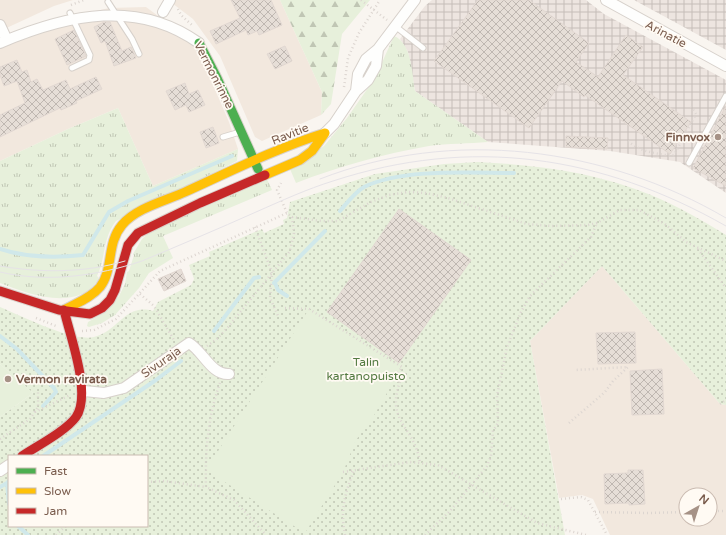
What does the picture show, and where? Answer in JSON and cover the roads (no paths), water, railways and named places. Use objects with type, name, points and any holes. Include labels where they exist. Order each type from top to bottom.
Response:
[{"type":"street","points":[[163,12],[170,0]]},
{"type":"street","points":[[325,133],[334,124],[356,91],[358,74],[366,59],[378,49],[414,0]]},
{"type":"street","name":"Arinatie","points":[[606,0],[726,66]]},
{"type":"street","points":[[97,4],[113,2]]},
{"type":"street","name":"Vermonrinne","points":[[151,7],[163,12],[185,28],[199,43],[211,64],[261,176]]},
{"type":"street","points":[[0,25],[3,42],[84,8]]},
{"type":"street","name":"Ravitie","points":[[64,310],[76,302],[86,299],[101,286],[108,268],[112,240],[116,232],[131,216],[254,161],[325,133]]},
{"type":"street","name":"Ravitie","points":[[0,291],[40,305],[79,315],[91,314],[107,302],[120,280],[122,261],[129,243],[145,228],[300,160],[310,153],[325,133]]},
{"type":"street","points":[[23,455],[68,425],[76,417],[82,405],[83,390],[64,310]]},
{"type":"street","name":"Sivuraja","points":[[83,390],[104,393],[124,388],[189,343],[217,371],[223,375],[228,374]]},
{"type":"lane","points":[[113,2],[139,54]]},
{"type":"lane","points":[[70,13],[90,55],[88,60],[72,68]]},
{"type":"lane","points":[[394,26],[423,48]]},
{"type":"lane","points":[[689,163],[726,96]]},
{"type":"lane","points":[[223,137],[241,132]]},
{"type":"waterway","points":[[0,249],[31,256],[62,257],[83,255],[109,212],[128,201],[232,156]]},
{"type":"waterway","points":[[340,211],[354,195],[364,187],[380,181],[398,177],[417,174],[458,172],[514,173]]},
{"type":"waterway","points":[[274,283],[325,231]]},
{"type":"waterway","points":[[214,331],[254,278],[259,277]]},
{"type":"waterway","points":[[275,283],[278,290],[287,296]]},
{"type":"waterway","points":[[0,336],[17,349],[54,388],[56,392],[43,406]]},
{"type":"waterway","points":[[44,455],[156,380],[181,361]]},
{"type":"waterway","points":[[8,482],[8,494]]},
{"type":"waterway","points":[[0,487],[7,483]]},
{"type":"waterway","points":[[19,527],[28,535]]},
{"type":"tram line","points":[[320,179],[371,163],[423,153],[475,150],[528,152],[579,161],[630,175],[679,194],[726,218]]},
{"type":"tram line","points":[[0,272],[36,277],[54,277],[107,271],[142,261],[294,195],[323,184],[384,167],[435,159],[485,157],[534,160],[583,169],[631,183],[679,202],[726,226]]},
{"type":"tram line","points":[[0,266],[31,270],[63,271],[94,268],[125,261]]},
{"type":"place","name":"Finnvox","points":[[718,137]]},
{"type":"place","name":"Vermon ravirata","points":[[8,379]]},
{"type":"park label","name":"Talin kartanopuisto","points":[[366,369]]}]
